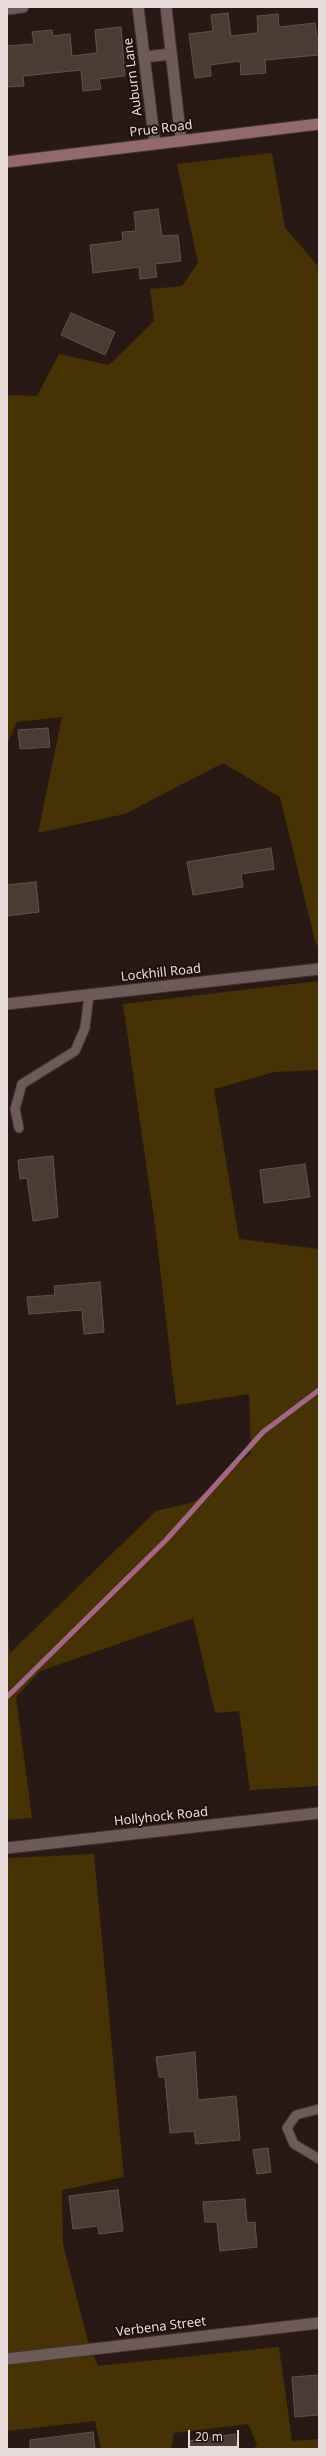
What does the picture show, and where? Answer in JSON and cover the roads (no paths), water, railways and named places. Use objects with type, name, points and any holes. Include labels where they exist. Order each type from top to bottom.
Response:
[{"type":"main road","name":"Prue Road","points":[[7,162],[319,124]]},
{"type":"street","points":[[7,9],[23,7]]},
{"type":"street","name":"Auburn Lane","points":[[138,7],[155,144]]},
{"type":"street","points":[[166,7],[181,141]]},
{"type":"street","points":[[144,58],[171,54]]},
{"type":"street","name":"Lockhill Road","points":[[7,1004],[319,969]]},
{"type":"street","name":"Hollyhock Road","points":[[7,1848],[319,1813]]},
{"type":"street","name":"Verbena Street","points":[[7,2359],[319,2323]]},
{"type":"lane","points":[[19,1128],[15,1109],[22,1084],[75,1051],[85,1028],[89,995]]},
{"type":"lane","points":[[319,2109],[296,2115],[287,2128],[294,2144],[319,2159]]},
{"type":"waterway","points":[[7,1697],[166,1540],[263,1432],[319,1390]]}]
